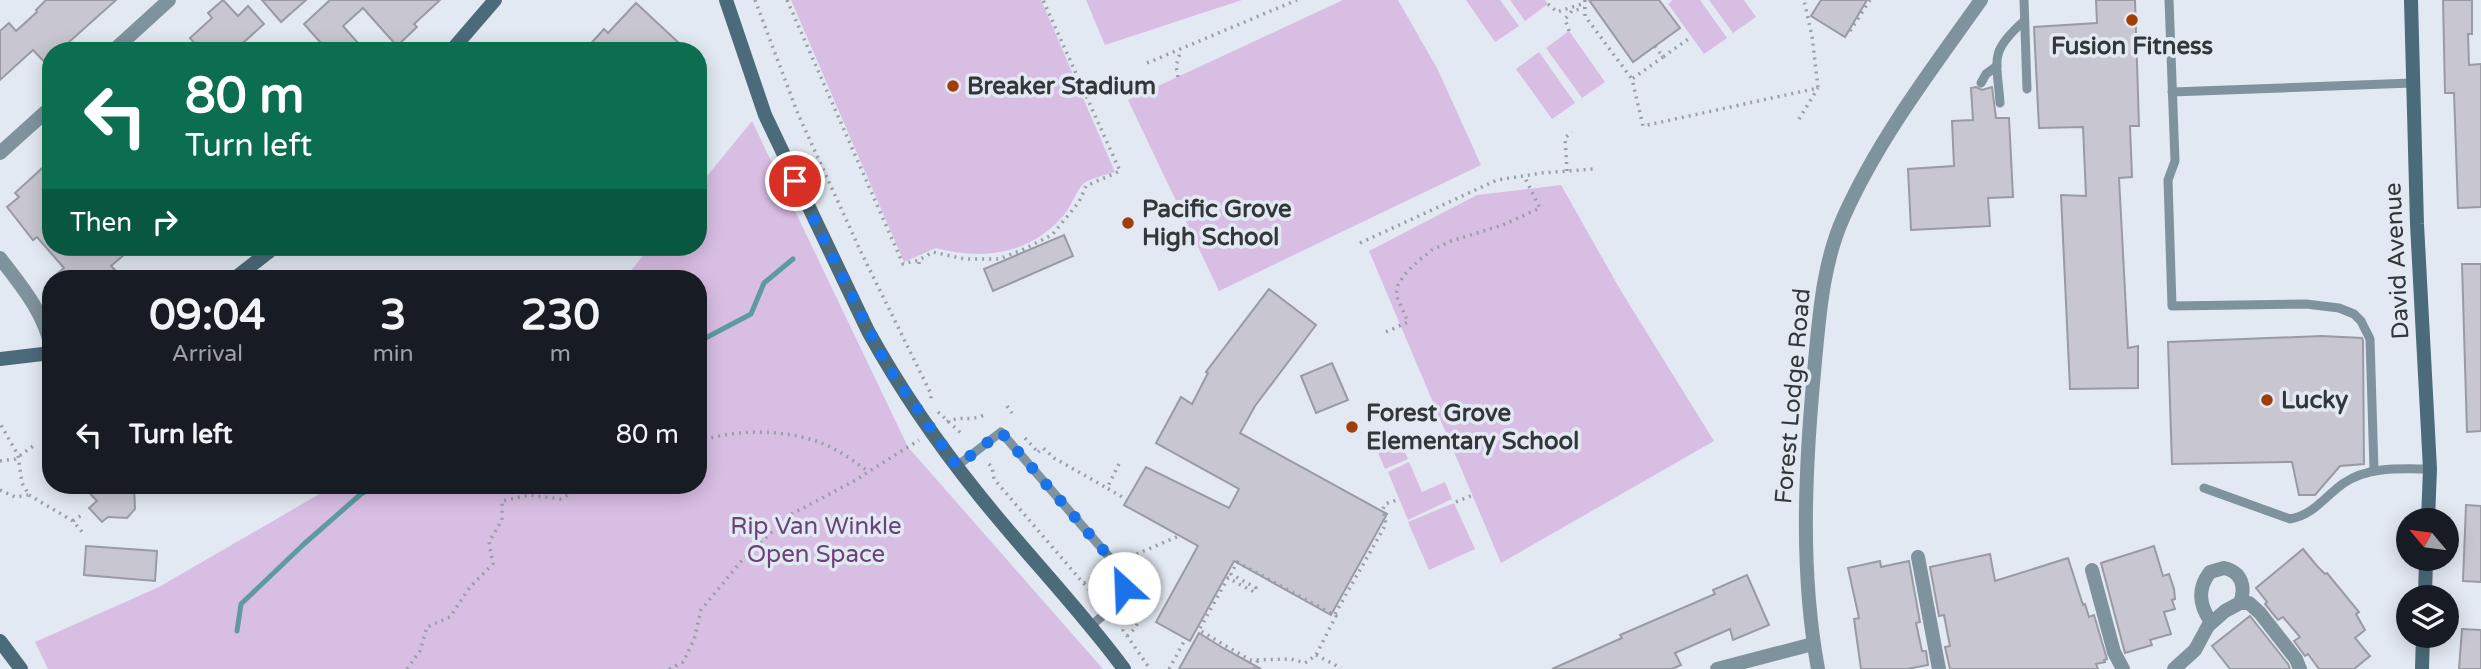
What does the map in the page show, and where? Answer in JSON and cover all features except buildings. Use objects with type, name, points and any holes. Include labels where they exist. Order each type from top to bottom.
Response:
[{"type":"street","points":[[123,42],[169,0]]},
{"type":"street","points":[[459,42],[495,0]]},
{"type":"street","points":[[726,0],[765,115],[886,364],[932,433],[980,496],[1091,625],[1124,669]]},
{"type":"street","name":"Forest Lodge Road","points":[[1818,669],[1808,593],[1807,464],[1819,309],[1835,239],[1844,214],[1892,127],[1981,0]]},
{"type":"street","name":"David Avenue","points":[[2411,0],[2412,83],[2430,469],[2428,508]]},
{"type":"street","points":[[0,153],[42,115]]},
{"type":"street","points":[[245,270],[263,256]]},
{"type":"street","points":[[0,258],[33,302],[42,321]]},
{"type":"street","points":[[0,359],[42,352]]},
{"type":"street","points":[[1918,557],[1939,669]]},
{"type":"street","points":[[2211,622],[2201,600],[2201,589],[2210,572],[2224,568],[2236,573],[2243,583],[2240,603]]},
{"type":"street","points":[[2092,570],[2114,652],[2123,669]]},
{"type":"street","points":[[2174,669],[2195,650],[2211,622],[2240,603],[2249,603],[2260,613],[2296,659],[2300,669]]},
{"type":"street","points":[[0,641],[21,669]]},
{"type":"street","points":[[1717,669],[1814,644]]},
{"type":"street","points":[[2422,669],[2423,648]]},
{"type":"lane","points":[[2024,0],[2027,89]]},
{"type":"lane","points":[[2169,0],[2175,161],[2168,180],[2172,306],[2306,304],[2347,309],[2361,321],[2370,339],[2375,470]]},
{"type":"lane","points":[[2000,103],[1997,66],[1999,47],[2024,21]]},
{"type":"lane","points":[[1981,83],[1986,74],[1997,66]]},
{"type":"lane","points":[[2172,92],[2412,83]]},
{"type":"lane","points":[[957,466],[1001,432],[1117,566],[1124,588],[1120,599],[1091,625]]},
{"type":"lane","points":[[2204,488],[2291,519],[2301,517],[2321,504],[2347,481],[2375,470],[2430,469]]},
{"type":"path","points":[[755,0],[798,114],[931,394],[931,403],[947,422],[962,434]]},
{"type":"path","points":[[787,0],[903,264],[919,262],[933,252],[965,259],[999,259],[1022,250],[1052,235],[1079,202],[1086,186],[1120,171],[1043,0]]},
{"type":"path","points":[[1147,63],[1297,0]]},
{"type":"path","points":[[1799,118],[1818,88],[1812,36],[1804,0]]},
{"type":"path","points":[[1850,31],[1870,0]]},
{"type":"path","points":[[1585,3],[1585,16],[1632,79],[1643,126],[1818,88]]},
{"type":"path","points":[[1548,4],[1557,12],[1585,3]]},
{"type":"path","points":[[1569,31],[1565,19],[1585,3]]},
{"type":"path","points":[[1632,79],[1691,37]]},
{"type":"path","points":[[1655,46],[1663,57]]},
{"type":"path","points":[[1178,77],[1175,66],[1181,50]]},
{"type":"path","points":[[1567,171],[1565,138],[1572,132]]},
{"type":"path","points":[[1360,243],[1497,180],[1593,169]]},
{"type":"path","points":[[1386,332],[1408,322],[1396,295],[1398,285],[1404,275],[1432,250],[1503,225],[1540,208],[1524,176]]},
{"type":"path","points":[[1007,406],[1012,413]]},
{"type":"path","points":[[947,422],[961,418],[974,420],[984,415]]},
{"type":"path","points":[[1,425],[19,457],[22,483],[29,495],[73,522],[83,533]]},
{"type":"path","points":[[707,438],[716,435],[769,432],[816,441],[844,454],[868,471]]},
{"type":"path","points":[[668,669],[683,663],[694,640],[701,610],[743,559],[790,515],[854,481],[932,433]]},
{"type":"path","points":[[0,461],[19,457],[36,444]]},
{"type":"path","points":[[1038,452],[1043,448],[1054,458],[1128,500]]},
{"type":"path","points":[[989,464],[994,480],[1090,591],[1100,594],[1102,598]]},
{"type":"path","points":[[1107,488],[1119,464]]},
{"type":"path","points":[[0,490],[15,496],[29,495]]},
{"type":"path","points":[[407,669],[420,651],[427,627],[450,617],[470,587],[493,564],[489,542],[502,520],[502,501],[529,495],[559,499],[569,494]]},
{"type":"path","points":[[1456,502],[1475,494]]},
{"type":"path","points":[[1334,615],[1237,562],[1231,574],[1256,588],[1254,592],[1228,578],[1199,631],[1250,660],[1291,659],[1305,663],[1316,655],[1336,616],[1334,615],[1386,524],[1383,509],[1385,504],[1397,500]]},
{"type":"path","points":[[73,522],[83,514]]},
{"type":"path","points":[[1129,558],[1179,536]]},
{"type":"path","points":[[1084,583],[1095,574],[1106,570]]},
{"type":"path","points":[[1120,618],[1125,622],[1123,630],[1150,669]]},
{"type":"path","points":[[1169,669],[1186,638]]},
{"type":"path","points":[[1316,655],[1341,668]]},
{"type":"path","points":[[1254,669],[1258,660]]},
{"type":"green space","name":"Breaker Stadium","points":[[791,0],[1041,0],[1115,172],[1084,183],[1067,212],[1051,228],[1021,246],[988,254],[936,248],[904,262]]},
{"type":"green space","points":[[1086,0],[1242,0],[1105,45]]},
{"type":"green space","points":[[1343,0],[1398,0],[1438,70],[1481,165],[1219,291],[1128,100]]},
{"type":"green space","points":[[1466,0],[1500,0],[1519,26],[1495,42]]},
{"type":"green space","points":[[1510,0],[1545,0],[1548,4],[1525,21]]},
{"type":"green space","points":[[1673,0],[1700,0],[1727,38],[1704,54],[1668,4]]},
{"type":"green space","points":[[1709,0],[1744,0],[1756,17],[1733,33]]},
{"type":"green space","points":[[1569,31],[1605,82],[1582,98],[1546,48]]},
{"type":"green space","points":[[1539,52],[1575,103],[1552,119],[1516,69]]},
{"type":"green space","name":"Rip Van Winkle Open Space","points":[[752,121],[908,447],[1103,669],[48,669],[35,642],[159,587],[319,494],[707,494],[707,270],[631,270],[643,256],[707,256],[707,176]]},
{"type":"green space","points":[[1561,185],[1621,291],[1714,441],[1501,563],[1369,251],[1477,195]]},
{"type":"green space","points":[[1398,435],[1408,459],[1385,469],[1375,445]]},
{"type":"green space","points":[[1409,462],[1422,492],[1445,482],[1452,499],[1408,520],[1388,472]]},
{"type":"green space","points":[[1454,503],[1475,549],[1429,570],[1408,522]]},
{"type":"waterway","points":[[707,337],[751,314],[764,283],[793,259]]},
{"type":"waterway","points":[[237,631],[241,604],[361,494]]},
{"type":"place","name":"Fusion Fitness","points":[[2132,20]]},
{"type":"place","name":"Breaker Stadium","points":[[953,86]]},
{"type":"place","name":"Pacific Grove High School","points":[[1128,223]]},
{"type":"place","name":"Lucky","points":[[2267,400]]},
{"type":"place","name":"Forest Grove Elementary School","points":[[1352,427]]},
{"type":"route","points":[[795,181],[886,364],[957,466],[1001,432],[1117,566],[1124,588]]}]
